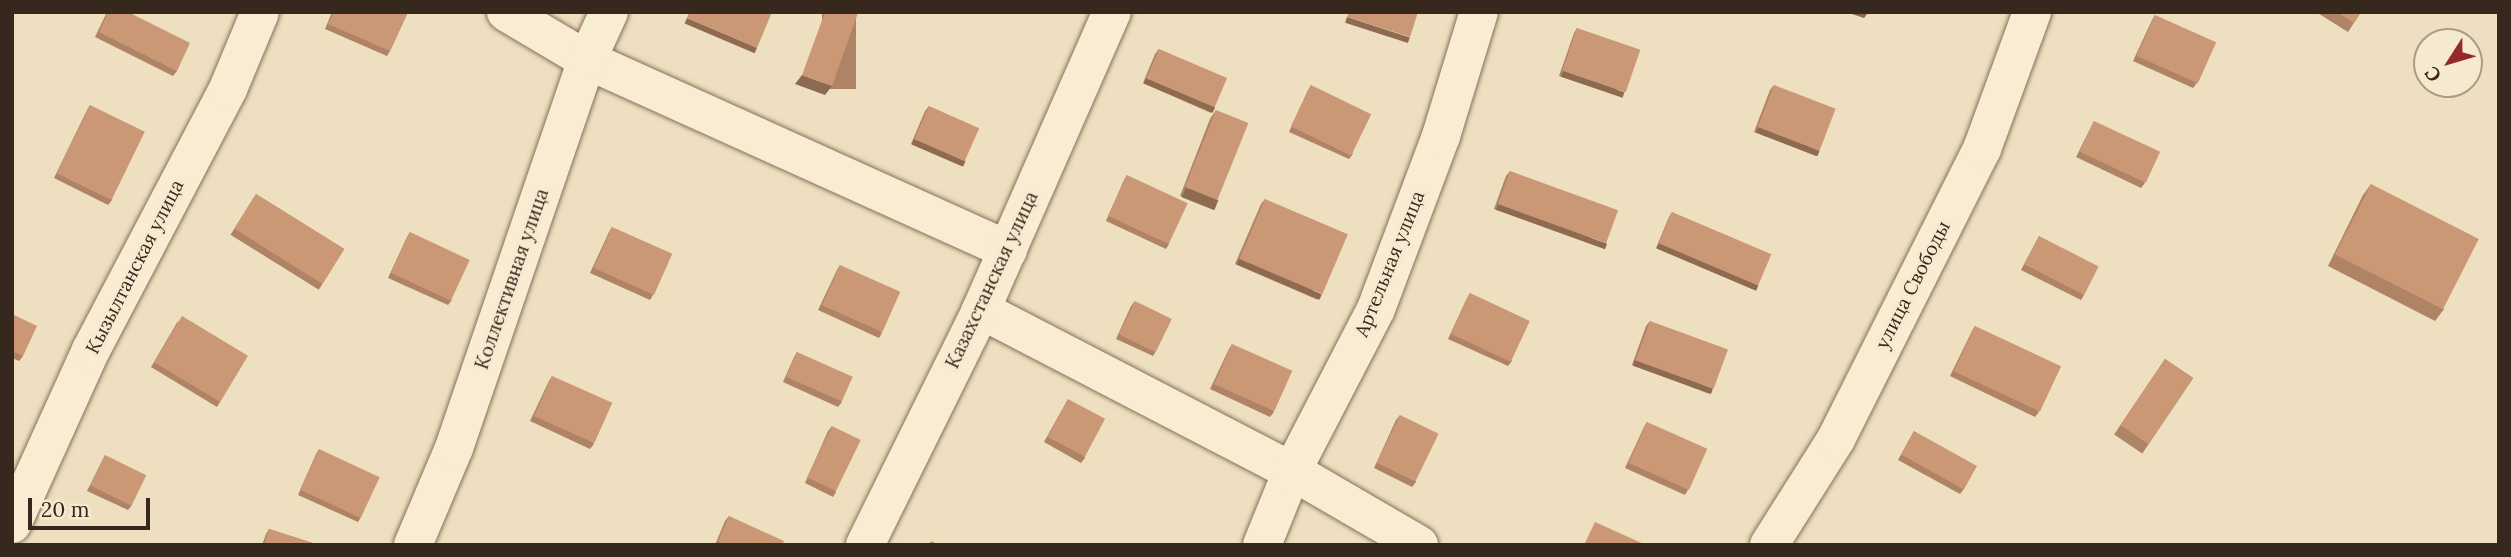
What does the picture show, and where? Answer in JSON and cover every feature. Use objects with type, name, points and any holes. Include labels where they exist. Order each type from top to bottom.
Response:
[{"type":"street","name":"Кызылтанская улица","points":[[12,524],[91,350],[228,89],[260,12]]},
{"type":"street","points":[[506,12],[587,60],[1008,250]]},
{"type":"street","name":"Коллективная улица","points":[[413,545],[454,448],[587,60],[609,12]]},
{"type":"street","name":"Казахстанская улица","points":[[865,545],[981,310],[1112,12]]},
{"type":"street","name":"Артельная улица","points":[[1262,545],[1292,471],[1376,309],[1441,136],[1479,12]]},
{"type":"street","name":"улица Свободы","points":[[1769,545],[1836,439],[1976,161],[2032,12]]},
{"type":"street","points":[[981,310],[1292,471],[1419,545]]},
{"type":"building","points":[[108,12],[128,12],[190,43],[177,71],[99,32]]},
{"type":"building","points":[[334,12],[408,12],[390,51],[328,24]]},
{"type":"building","points":[[689,12],[772,12],[757,48],[687,18]]},
{"type":"building","points":[[825,12],[858,13],[832,86],[802,75]]},
{"type":"building","points":[[1349,12],[1418,12],[1410,37],[1347,17]]},
{"type":"building","points":[[2337,12],[2361,12],[2354,23]]},
{"type":"building","points":[[2155,15],[2216,42],[2198,83],[2137,56]]},
{"type":"building","points":[[1577,28],[1640,50],[1626,92],[1562,71]]},
{"type":"building","points":[[1159,49],[1227,78],[1215,107],[1146,78]]},
{"type":"building","points":[[1311,85],[1371,114],[1351,156],[1291,126]]},
{"type":"building","points":[[1774,85],[1836,109],[1819,151],[1758,127]]},
{"type":"building","points":[[90,105],[145,132],[112,200],[57,173]]},
{"type":"building","points":[[929,106],[979,128],[965,161],[914,139]]},
{"type":"building","points":[[1216,110],[1248,123],[1217,200],[1185,187]]},
{"type":"building","points":[[2094,121],[2160,152],[2146,183],[2080,152]]},
{"type":"building","points":[[1510,171],[1618,210],[1606,243],[1498,204]]},
{"type":"building","points":[[1127,175],[1188,203],[1169,244],[1108,216]]},
{"type":"building","points":[[2371,184],[2479,239],[2443,309],[2335,254]]},
{"type":"building","points":[[256,194],[344,249],[322,284],[234,229]]},
{"type":"building","points":[[1265,199],[1348,234],[1322,294],[1240,259]]},
{"type":"building","points":[[1672,212],[1771,254],[1758,285],[1659,243]]},
{"type":"building","points":[[612,227],[672,254],[654,295],[594,268]]},
{"type":"building","points":[[410,232],[470,260],[451,301],[391,273]]},
{"type":"building","points":[[2039,236],[2099,266],[2084,295],[2024,265]]},
{"type":"building","points":[[840,265],[900,292],[882,332],[822,305]]},
{"type":"building","points":[[1470,293],[1530,321],[1511,362],[1451,334]]},
{"type":"building","points":[[1135,301],[1172,319],[1156,352],[1119,334]]},
{"type":"building","points":[[12,314],[37,326],[23,356],[12,351]]},
{"type":"building","points":[[182,316],[248,356],[220,402],[154,362]]},
{"type":"building","points":[[1650,321],[1728,349],[1714,389],[1636,360]]},
{"type":"building","points":[[1975,326],[2061,366],[2040,411],[1954,371]]},
{"type":"building","points":[[1232,344],[1292,371],[1274,411],[1214,384]]},
{"type":"building","points":[[797,352],[853,377],[842,401],[786,377]]},
{"type":"building","points":[[2165,359],[2193,378],[2148,444],[2120,425]]},
{"type":"building","points":[[552,376],[612,403],[594,443],[534,416]]},
{"type":"building","points":[[1068,399],[1105,419],[1085,457],[1048,437]]},
{"type":"building","points":[[1400,415],[1439,434],[1415,481],[1377,463]]},
{"type":"building","points":[[1647,422],[1707,449],[1689,490],[1629,463]]},
{"type":"building","points":[[832,426],[861,440],[836,491],[807,477]]},
{"type":"building","points":[[1914,431],[1977,466],[1964,490],[1901,455]]},
{"type":"building","points":[[319,449],[380,477],[361,518],[300,490]]},
{"type":"building","points":[[105,455],[146,475],[131,506],[90,486]]},
{"type":"building","points":[[729,516],[784,541],[782,545],[725,545],[718,541]]},
{"type":"building","points":[[1595,522],[1646,545],[1584,545]]},
{"type":"building","points":[[269,529],[319,545],[264,545]]}]
